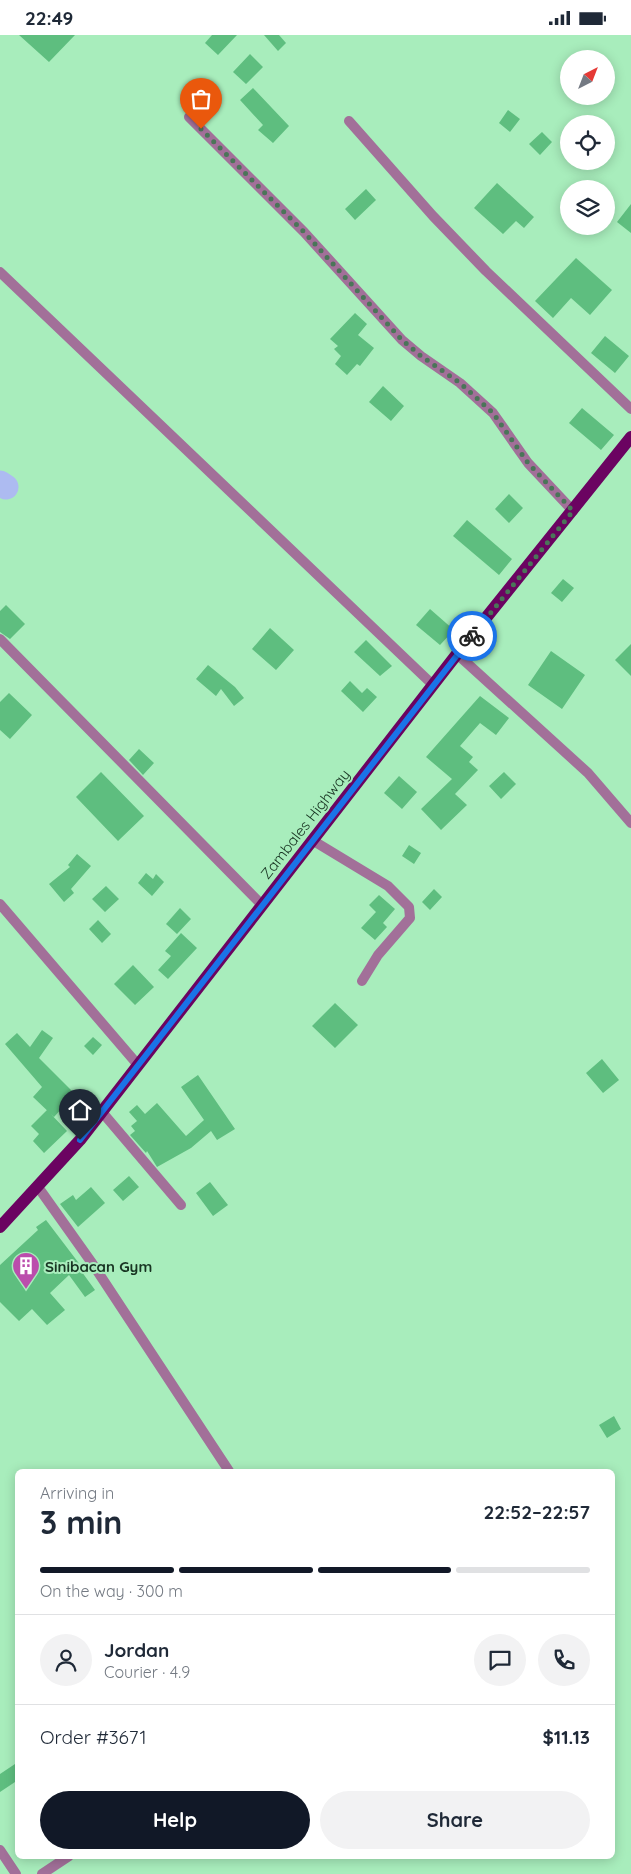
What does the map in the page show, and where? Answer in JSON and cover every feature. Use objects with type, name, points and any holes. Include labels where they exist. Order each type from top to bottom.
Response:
[{"type":"main road","name":"Zambales Highway","points":[[0,1227],[38,1187],[102,1112],[457,654],[631,437]]},
{"type":"street","points":[[189,117],[304,232],[402,340],[421,356],[460,383],[493,413],[528,463],[573,511]]},
{"type":"street","points":[[348,121],[486,271],[631,409]]},
{"type":"street","points":[[0,273],[433,685]]},
{"type":"street","points":[[0,639],[262,905]]},
{"type":"street","points":[[457,654],[588,773],[631,823]]},
{"type":"street","points":[[312,840],[388,886],[410,907],[410,918],[378,955],[362,981]]},
{"type":"street","points":[[0,904],[138,1065]]},
{"type":"street","points":[[102,1112],[181,1205]]},
{"type":"street","points":[[38,1187],[92,1263],[228,1469]]},
{"type":"street","points":[[0,1850],[16,1874]]},
{"type":"street","points":[[42,1874],[64,1859]]},
{"type":"building","points":[[19,35],[75,35],[49,62]]},
{"type":"building","points":[[212,35],[237,35],[218,55],[205,43]]},
{"type":"building","points":[[264,35],[279,35],[286,43],[278,51]]},
{"type":"building","points":[[250,54],[263,67],[246,84],[233,72]]},
{"type":"building","points":[[253,88],[289,126],[273,143],[258,130],[263,125],[240,100]]},
{"type":"building","points":[[508,110],[520,119],[510,132],[499,123]]},
{"type":"building","points":[[542,132],[552,142],[540,155],[529,144]]},
{"type":"building","points":[[497,183],[534,217],[524,228],[516,221],[503,234],[474,208]]},
{"type":"building","points":[[366,189],[376,200],[355,220],[345,209]]},
{"type":"building","points":[[631,204],[631,233],[617,222]]},
{"type":"building","points":[[576,258],[612,290],[590,315],[571,298],[553,318],[535,301]]},
{"type":"building","points":[[355,313],[367,324],[358,335],[374,348],[360,366],[357,364],[347,375],[335,364],[341,356],[334,349],[338,346],[330,339]]},
{"type":"building","points":[[605,336],[629,356],[615,373],[591,353]]},
{"type":"building","points":[[383,386],[404,406],[391,421],[369,402]]},
{"type":"building","points":[[582,408],[614,435],[601,450],[569,423]]},
{"type":"building","points":[[509,494],[523,508],[509,523],[495,509]]},
{"type":"building","points":[[467,520],[512,559],[499,575],[453,536]]},
{"type":"building","points":[[563,579],[574,588],[562,602],[551,593]]},
{"type":"building","points":[[6,605],[25,624],[10,639],[0,632],[0,611]]},
{"type":"building","points":[[430,609],[454,630],[440,645],[416,625]]},
{"type":"building","points":[[270,628],[294,650],[276,670],[252,649]]},
{"type":"building","points":[[366,640],[392,666],[380,676],[354,652]]},
{"type":"building","points":[[631,644],[631,676],[615,660]]},
{"type":"building","points":[[551,651],[585,675],[562,709],[528,685]]},
{"type":"building","points":[[208,665],[235,687],[244,698],[234,706],[221,689],[216,696],[196,679]]},
{"type":"building","points":[[350,681],[362,693],[367,688],[377,697],[363,712],[341,691]]},
{"type":"building","points":[[9,693],[32,715],[10,739],[0,730],[0,702]]},
{"type":"building","points":[[480,696],[509,718],[496,735],[480,723],[460,746],[473,757],[469,762],[478,770],[455,794],[467,805],[441,830],[421,809],[452,779],[426,757]]},
{"type":"building","points":[[139,749],[154,763],[143,775],[129,760]]},
{"type":"building","points":[[101,772],[144,816],[118,841],[76,797]]},
{"type":"building","points":[[504,772],[516,784],[501,799],[489,786]]},
{"type":"building","points":[[399,776],[417,792],[402,809],[384,793]]},
{"type":"building","points":[[409,845],[421,853],[414,864],[402,856]]},
{"type":"building","points":[[77,854],[91,866],[71,889],[74,893],[64,902],[49,884],[70,867],[68,865]]},
{"type":"building","points":[[146,873],[153,879],[156,874],[164,882],[152,896],[138,883]]},
{"type":"building","points":[[106,886],[119,899],[105,912],[92,899]]},
{"type":"building","points":[[434,889],[442,897],[430,910],[422,902]]},
{"type":"building","points":[[379,895],[395,909],[383,923],[387,927],[375,940],[361,928],[376,912],[369,905]]},
{"type":"building","points":[[180,908],[191,919],[177,934],[166,924]]},
{"type":"building","points":[[98,920],[111,934],[102,943],[89,929]]},
{"type":"building","points":[[181,933],[197,948],[168,979],[158,970],[171,956],[165,951]]},
{"type":"building","points":[[133,965],[154,987],[135,1005],[114,984]]},
{"type":"building","points":[[335,1003],[358,1025],[335,1048],[312,1026]]},
{"type":"building","points":[[42,1030],[53,1038],[39,1058],[75,1094],[54,1117],[33,1097],[42,1087],[5,1044],[17,1033],[30,1047]]},
{"type":"building","points":[[93,1037],[102,1045],[93,1055],[84,1046]]},
{"type":"building","points":[[602,1059],[619,1080],[603,1093],[586,1073]]},
{"type":"building","points":[[198,1075],[235,1129],[217,1140],[211,1131],[191,1148],[157,1167],[147,1151],[146,1153],[130,1135],[135,1131],[131,1126],[137,1121],[129,1112],[137,1105],[145,1114],[157,1103],[186,1136],[204,1120],[181,1087]]},
{"type":"building","points":[[47,1110],[67,1131],[44,1153],[33,1141],[39,1134],[31,1126]]},
{"type":"building","points":[[129,1176],[139,1187],[123,1201],[113,1190]]},
{"type":"building","points":[[210,1182],[228,1205],[213,1216],[196,1193]]},
{"type":"building","points":[[91,1187],[105,1203],[78,1227],[60,1204],[73,1195],[76,1200]]},
{"type":"building","name":"Sinibacan Gym","points":[[46,1220],[81,1266],[79,1268],[95,1290],[85,1297],[69,1275],[50,1293],[65,1310],[47,1325],[32,1309],[19,1321],[0,1302],[0,1265],[38,1230],[36,1227]]},
{"type":"building","points":[[614,1416],[621,1429],[607,1438],[599,1425]]},
{"type":"building","points":[[15,1764],[15,1782],[0,1792],[0,1774]]},
{"type":"waterway","points":[[0,483],[6,487]]},
{"type":"way so far","points":[[201,129],[304,232],[402,340],[442,373],[460,383],[493,413],[528,463],[573,511],[472,636]]},
{"type":"place","name":"Sinibacan Gym","points":[[26,1290]]},
{"type":"route","points":[[80,1140],[472,636]]}]
